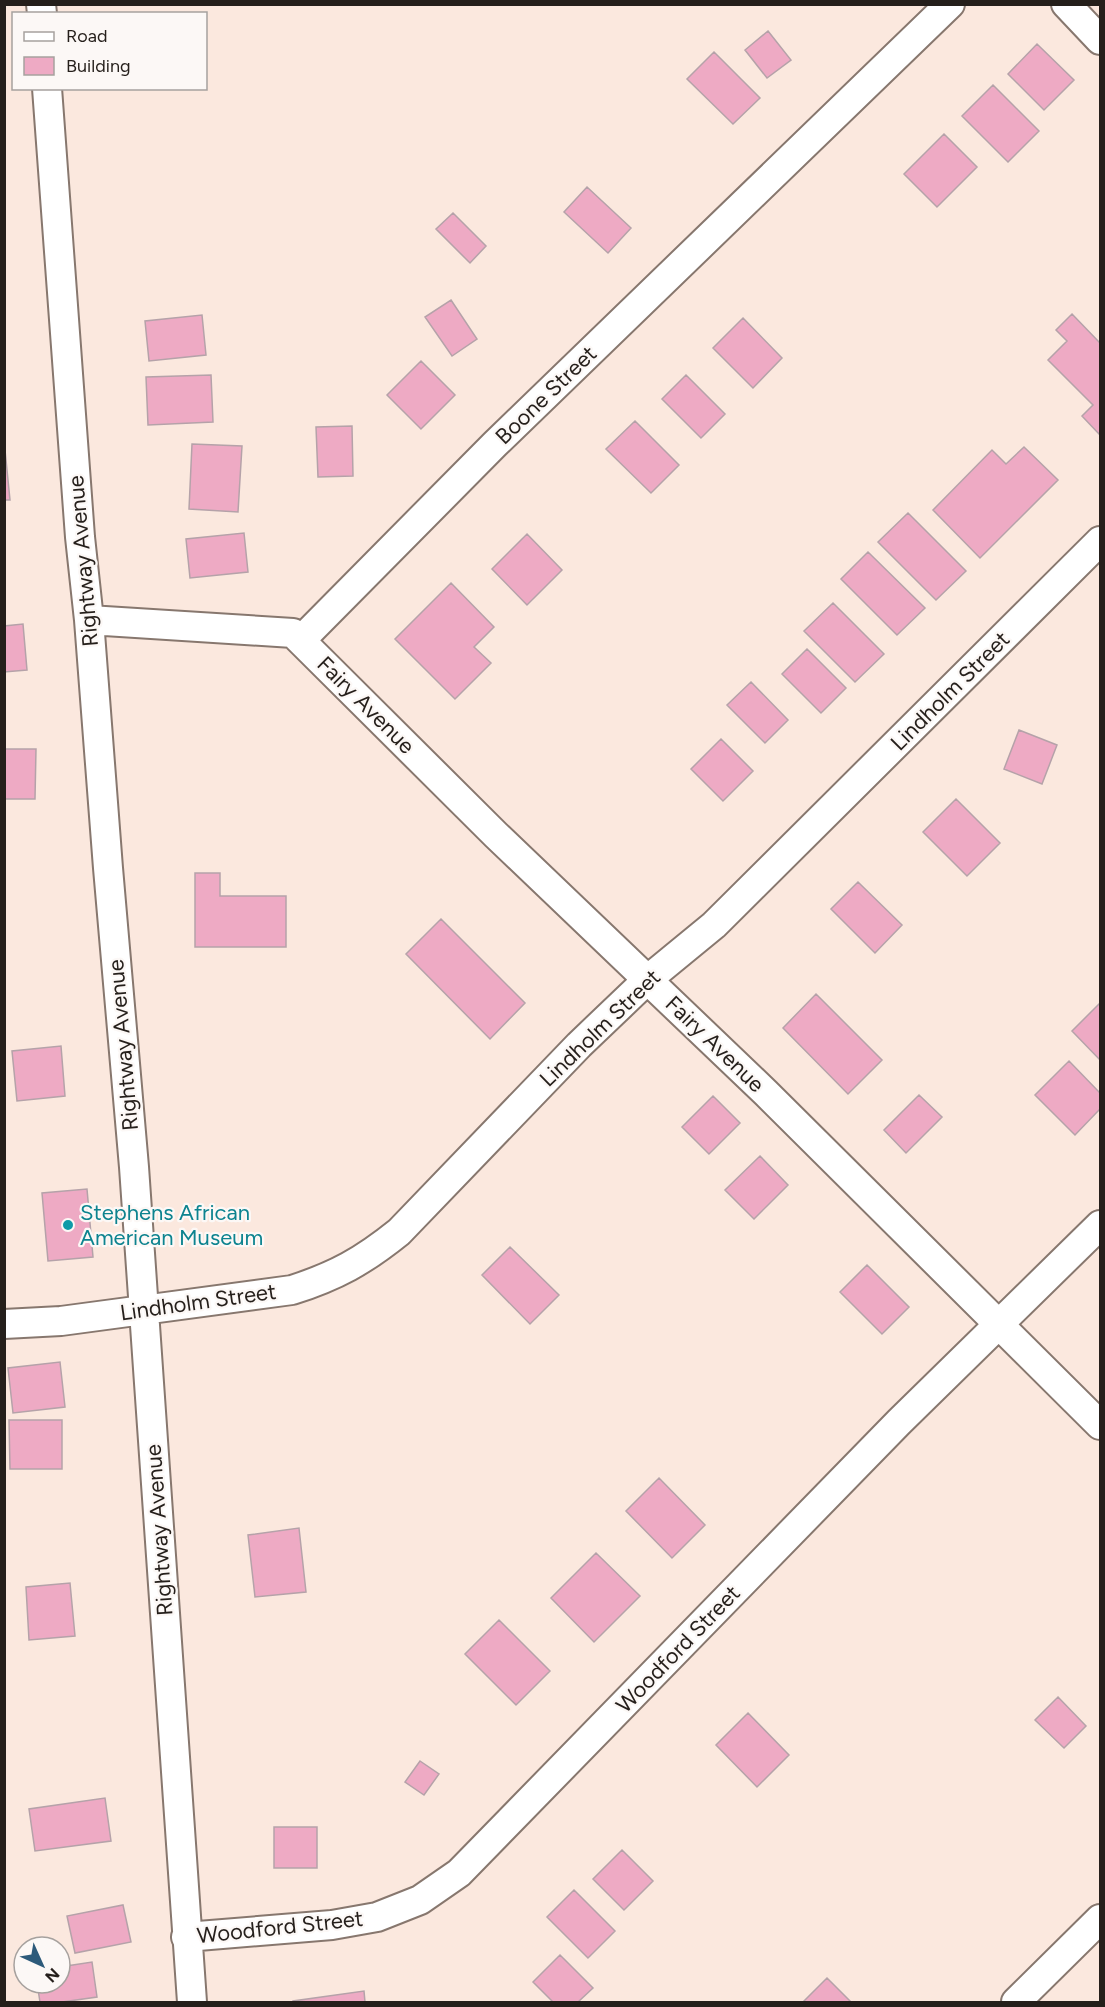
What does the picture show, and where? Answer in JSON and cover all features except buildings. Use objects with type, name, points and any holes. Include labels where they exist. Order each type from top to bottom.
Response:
[{"type":"street","name":"Boone Street","points":[[301,640],[495,444],[950,4]]},
{"type":"street","points":[[1066,4],[1101,40]]},
{"type":"street","name":"Rightway Avenue","points":[[47,90],[80,537],[89,620],[134,1167],[192,2002]]},
{"type":"street","name":"Lindholm Street","points":[[4,1324],[61,1321],[292,1290],[321,1281],[349,1268],[375,1251],[399,1232],[579,1045],[647,980],[714,925],[1101,541]]},
{"type":"street","points":[[89,620],[293,633],[301,640]]},
{"type":"street","name":"Fairy Avenue","points":[[301,640],[496,835],[766,1093],[1101,1425]]},
{"type":"street","name":"Woodford Street","points":[[186,1937],[332,1925],[377,1917],[420,1900],[459,1873],[891,1430],[1101,1226]]},
{"type":"street","points":[[1016,2002],[1101,1919]]},
{"type":"place","name":"Stephens African American Museum","points":[[68,1225]]}]
